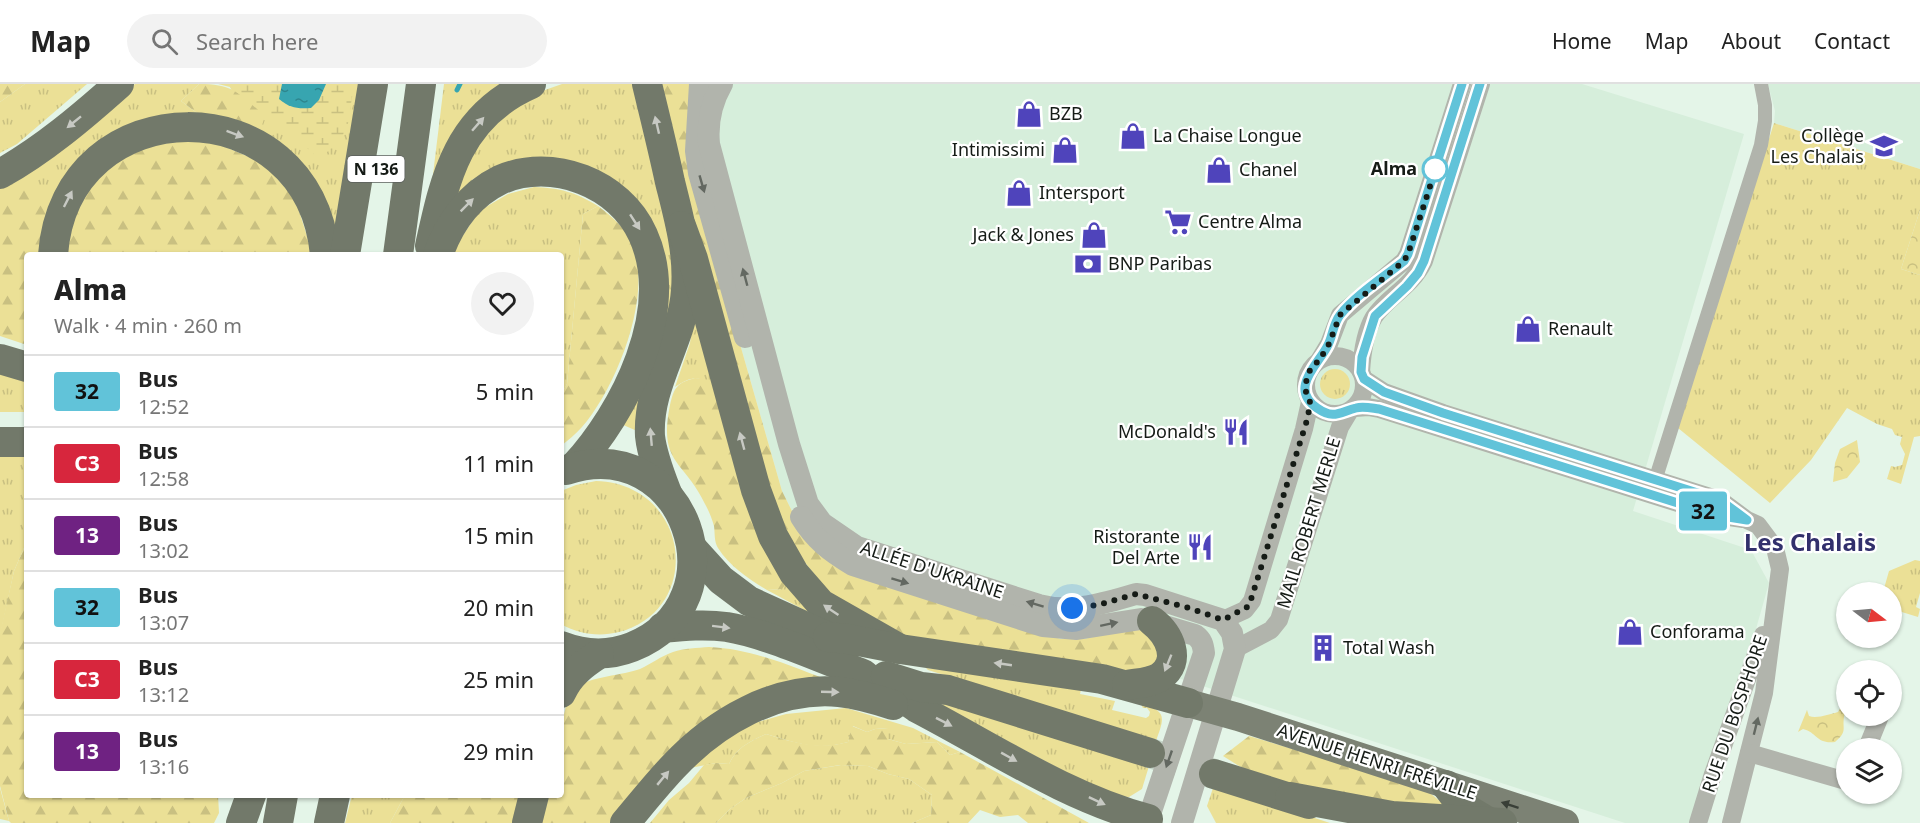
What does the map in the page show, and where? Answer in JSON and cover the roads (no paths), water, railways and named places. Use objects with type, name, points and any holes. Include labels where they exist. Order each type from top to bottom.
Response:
[{"type":"highway","points":[[0,174],[74,123],[118,84]]},
{"type":"highway","points":[[345,252],[373,84]]},
{"type":"highway","name":"N 136","points":[[365,252],[388,84]]},
{"type":"highway","name":"N 136","points":[[398,252],[421,84]]},
{"type":"highway","points":[[429,252],[442,190],[458,152],[478,123],[503,100],[531,84]]},
{"type":"highway","points":[[564,647],[599,654],[640,644],[662,628],[674,615],[684,600],[690,583],[692,548],[684,518],[667,493],[652,448],[651,416],[657,387],[682,313],[686,292],[686,257],[681,226],[647,84]]},
{"type":"highway","points":[[53,252],[57,227],[73,190],[82,177],[106,153],[143,134],[177,127],[198,126],[240,136],[271,153],[288,168],[311,202],[322,231],[325,252]]},
{"type":"highway","points":[[439,252],[448,232],[462,210],[487,189],[513,176],[548,173],[583,179],[611,194],[624,206],[643,234],[653,274],[652,313],[647,336],[621,404],[607,427],[568,469]]},
{"type":"highway","points":[[681,226],[699,281],[756,490],[772,536],[794,573],[822,604],[868,633],[900,649]]},
{"type":"highway","points":[[0,358],[24,366]]},
{"type":"highway","points":[[0,429],[24,429]]},
{"type":"highway","points":[[0,442],[24,442]]},
{"type":"highway","points":[[568,469],[603,464],[624,467],[644,476],[667,493]]},
{"type":"highway","points":[[692,548],[721,580],[749,602],[845,648],[924,676],[948,690]]},
{"type":"highway","points":[[1127,685],[1159,678],[1170,665],[1172,655],[1167,636],[1152,621]]},
{"type":"highway","points":[[662,628],[704,625],[736,629],[863,674],[875,685],[905,698],[917,708],[1047,778],[1118,811],[1152,822]]},
{"type":"highway","points":[[828,638],[848,639],[1102,679],[1188,704]]},
{"type":"highway","points":[[564,688],[576,670],[599,654]]},
{"type":"highway","points":[[863,674],[879,673],[921,687],[948,690],[1150,753]]},
{"type":"highway","points":[[625,823],[672,767],[704,738],[739,715],[768,701],[822,691],[872,698],[902,708],[917,708]]},
{"type":"highway","points":[[1215,774],[1290,797],[1356,823]]},
{"type":"highway","points":[[1446,785],[1462,806],[1494,822]]},
{"type":"highway","points":[[1290,797],[1392,816],[1494,822]]},
{"type":"highway","points":[[241,823],[250,798]]},
{"type":"highway","points":[[261,823],[265,798]]},
{"type":"highway","points":[[278,823],[282,798]]},
{"type":"highway","points":[[312,823],[316,798]]},
{"type":"highway","points":[[329,823],[334,798]]},
{"type":"highway","points":[[527,823],[533,798]]},
{"type":"main road","name":"AVENUE HENRI FRÉVILLE","points":[[1188,704],[1565,823]]},
{"type":"street","name":"ALLÉE D'UKRAINE","points":[[700,84],[696,151],[699,172],[788,492],[808,530],[828,550],[853,565],[1043,626],[1077,629],[1131,619],[1152,621],[1195,635],[1203,645],[1203,653],[1188,704]]},
{"type":"street","name":"ALLÉE D'UKRAINE","points":[[722,84],[710,110],[709,144],[796,468],[808,504],[822,523],[857,547],[1050,608],[1085,607],[1136,594],[1156,598],[1223,620]]},
{"type":"street","points":[[1462,84],[1408,254],[1404,261],[1340,315],[1329,344],[1310,370],[1306,382],[1306,393],[1310,402],[1327,412],[1336,414],[1352,410],[1363,394],[1362,357],[1375,316],[1407,286],[1424,261],[1480,84]]},
{"type":"street","points":[[1653,487],[1761,145],[1765,121],[1761,84]]},
{"type":"street","points":[[1320,359],[1329,356],[1342,357],[1354,363],[1363,376]]},
{"type":"street","name":"RUE DU BOSPHORE","points":[[1363,376],[1384,392],[1653,487],[1716,515],[1747,520],[1758,525],[1775,548],[1780,569],[1773,605],[1764,693],[1731,823]]},
{"type":"street","name":"MAIL ROBERT MERLE","points":[[1223,620],[1245,610],[1252,601],[1310,402]]},
{"type":"street","name":"RUE DU BOSPHORE","points":[[1352,410],[1368,407],[1379,409],[1653,487]]},
{"type":"street","name":"MAIL ROBERT MERLE","points":[[1235,648],[1271,630],[1279,620],[1340,427],[1352,410]]},
{"type":"street","name":"RUE DU BOSPHORE","points":[[1698,823],[1773,605]]},
{"type":"street","points":[[1182,823],[1235,648],[1232,633],[1223,620]]},
{"type":"street","points":[[1152,822],[1188,704]]},
{"type":"street","points":[[1749,753],[1836,778]]},
{"type":"water","points":[[282,84],[326,84],[319,100],[311,108],[302,108],[290,106],[279,99]]},
{"type":"waterway","points":[[457,90],[460,84]]},
{"type":"tunnel","points":[[1150,753],[1214,774]]},
{"type":"place","name":"BZB","points":[[1029,114]]},
{"type":"place","name":"La Chaise Longue","points":[[1133,136]]},
{"type":"place","name":"Collège Les Chalais","points":[[1884,146]]},
{"type":"place","name":"Intimissimi","points":[[1065,150]]},
{"type":"place","name":"Alma","points":[[1435,169]]},
{"type":"place","name":"Chanel","points":[[1219,170]]},
{"type":"place","name":"Intersport","points":[[1019,193]]},
{"type":"place","name":"Centre Alma","points":[[1178,222]]},
{"type":"place","name":"Jack & Jones","points":[[1094,235]]},
{"type":"place","name":"BNP Paribas","points":[[1088,264]]},
{"type":"place","name":"Renault","points":[[1528,329]]},
{"type":"place","name":"McDonald's","points":[[1236,432]]},
{"type":"place","name":"Ristorante Del Arte","points":[[1200,547]]},
{"type":"place","name":"Conforama","points":[[1630,632]]},
{"type":"place","name":"Total Wash","points":[[1323,648]]},
{"type":"district","name":"Les Chalais","points":[[1810,543]]}]
